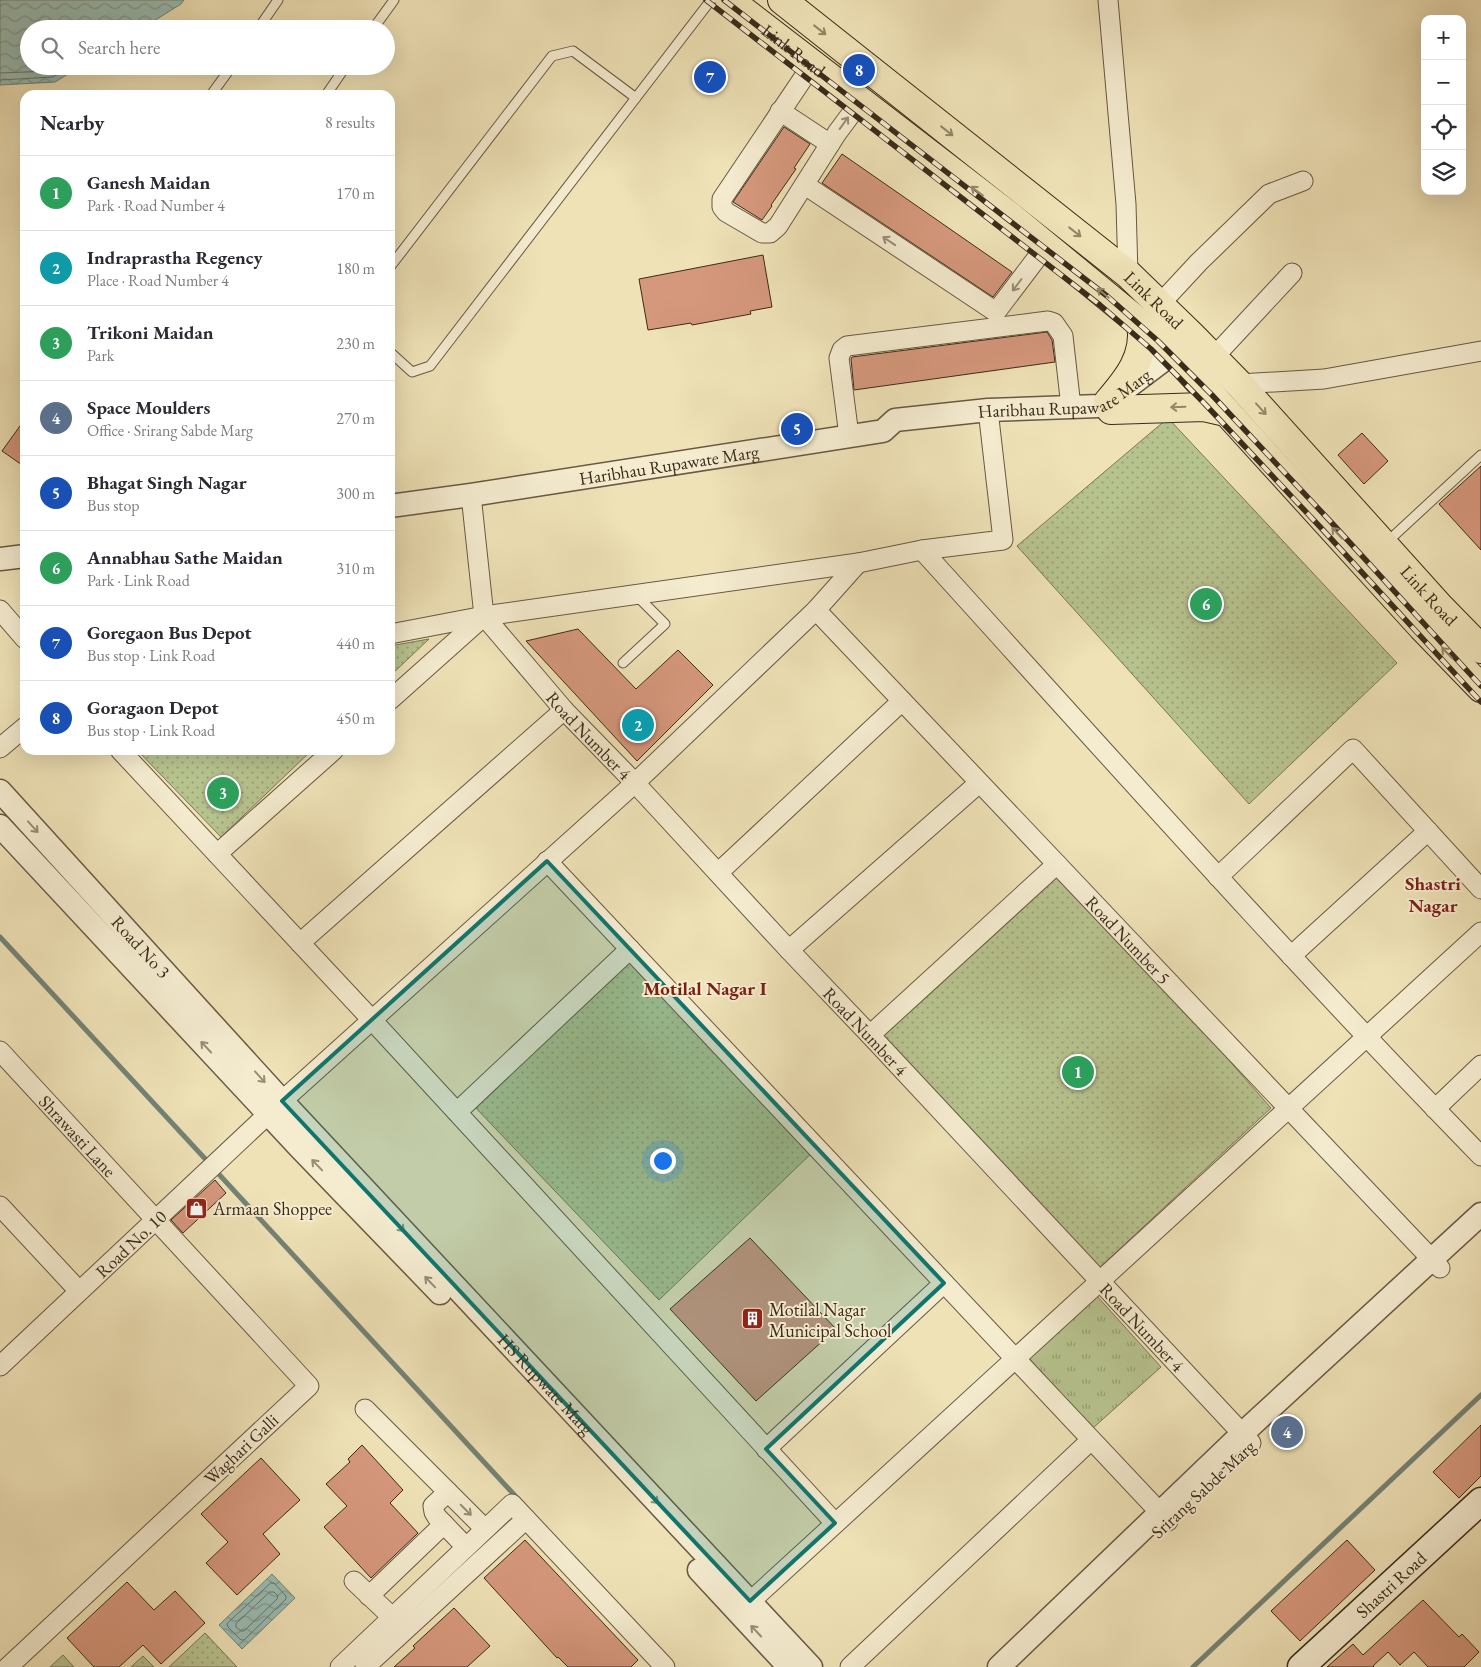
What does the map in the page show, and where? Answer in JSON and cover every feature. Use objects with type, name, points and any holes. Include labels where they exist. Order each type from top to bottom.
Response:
[{"type":"main road","name":"Link Road","points":[[729,0],[1006,213],[1141,324],[1191,350],[1238,384],[1440,608],[1481,649]]},
{"type":"main road","name":"Link Road","points":[[782,0],[1128,274],[1159,305],[1191,350],[1226,412],[1422,627],[1481,688]]},
{"type":"main road","points":[[857,100],[873,72]]},
{"type":"main road","points":[[1006,213],[1024,192]]},
{"type":"main road","points":[[1110,406],[1127,380],[1142,347],[1141,324]]},
{"type":"main road","points":[[1110,406],[1204,407],[1226,412]]},
{"type":"main road","name":"Shastri Road","points":[[1301,1667],[1481,1502]]},
{"type":"street","points":[[1108,0],[1126,204],[1128,274]]},
{"type":"street","points":[[812,65],[722,199],[722,207],[726,212],[762,233],[770,234],[778,226],[805,185],[857,100]]},
{"type":"street","points":[[780,111],[830,144]]},
{"type":"street","points":[[1159,305],[1199,262],[1269,194],[1303,182]]},
{"type":"street","points":[[805,185],[996,320]]},
{"type":"street","points":[[996,320],[1046,246]]},
{"type":"street","points":[[395,633],[484,616],[858,563],[922,550],[1003,540],[989,416],[1100,414],[1191,350],[1292,273]]},
{"type":"street","points":[[849,436],[839,358],[842,350],[847,346],[996,320],[1054,323],[1063,336],[1071,407]]},
{"type":"street","points":[[1238,384],[1324,379],[1481,351]]},
{"type":"street","name":"Haribhau Rupawate Marg","points":[[395,505],[883,431],[895,420],[989,416],[1071,407],[1110,406]]},
{"type":"street","points":[[471,494],[484,616]]},
{"type":"street","points":[[922,550],[1366,1038],[1481,1156]]},
{"type":"street","points":[[0,559],[20,557]]},
{"type":"street","name":"Road No. 10","points":[[4,1355],[79,1291],[275,1108],[635,782],[816,610],[858,563]]},
{"type":"street","points":[[0,610],[20,633]]},
{"type":"street","name":"Road Number 5","points":[[816,610],[1436,1264]]},
{"type":"street","points":[[395,696],[484,616]]},
{"type":"street","name":"Road Number 4","points":[[484,616],[564,710],[635,782],[789,950],[1247,1439]]},
{"type":"street","points":[[719,872],[902,701]]},
{"type":"street","points":[[300,943],[564,710]]},
{"type":"street","points":[[0,748],[20,731]]},
{"type":"street","points":[[1218,877],[1353,750],[1481,889]]},
{"type":"street","points":[[125,755],[372,1020],[835,1523]]},
{"type":"street","points":[[217,854],[328,755]]},
{"type":"street","points":[[789,950],[979,782]]},
{"type":"street","name":"Road No 3","points":[[0,791],[275,1108]]},
{"type":"street","points":[[0,826],[275,1108]]},
{"type":"street","points":[[1291,956],[1428,831]]},
{"type":"street","points":[[547,861],[1164,1517],[1000,1667]]},
{"type":"street","points":[[870,1035],[1057,864]]},
{"type":"street","points":[[789,1667],[744,1607],[1481,932]]},
{"type":"street","points":[[457,1112],[630,949]]},
{"type":"street","name":"Shrawasti Lane","points":[[0,1051],[156,1219]]},
{"type":"street","points":[[1435,1109],[1481,1065]]},
{"type":"street","name":"HS Rupwate Marg","points":[[275,1108],[744,1607],[811,1667]]},
{"type":"street","points":[[0,1206],[79,1291]]},
{"type":"street","points":[[1436,1264],[1481,1214]]},
{"type":"street","name":"Waghari Galli","points":[[8,1667],[309,1386],[156,1219]]},
{"type":"street","name":"Srirang Sabde Marg","points":[[1015,1667],[1164,1517],[1247,1439],[1436,1264],[1481,1230]]},
{"type":"street","points":[[766,1449],[944,1283]]},
{"type":"street","points":[[366,1409],[485,1529]]},
{"type":"street","points":[[850,1667],[1091,1440]]},
{"type":"street","points":[[448,1492],[434,1506],[434,1512],[466,1547]]},
{"type":"street","points":[[342,1666],[512,1504],[664,1667]]},
{"type":"street","points":[[365,1667],[526,1519]]},
{"type":"street","points":[[369,1596],[444,1524]]},
{"type":"street","points":[[445,1567],[459,1581]]},
{"type":"street","points":[[354,1581],[392,1617]]},
{"type":"lane","points":[[264,20],[278,0]]},
{"type":"lane","points":[[380,20],[394,0]]},
{"type":"lane","points":[[395,357],[412,372],[430,366],[711,0]]},
{"type":"lane","points":[[395,260],[552,56],[573,51],[636,98]]},
{"type":"lane","points":[[215,90],[226,75]]},
{"type":"lane","points":[[329,90],[340,75]]},
{"type":"lane","points":[[1384,545],[1481,455]]},
{"type":"lane","points":[[623,663],[665,624],[636,594]]},
{"type":"highlighted area","points":[[547,861],[944,1283],[766,1449],[835,1523],[750,1601],[282,1101]]},
{"type":"green space","points":[[1168,418],[1397,663],[1249,804],[1017,546]]},
{"type":"green space","points":[[429,639],[395,671],[395,645]]},
{"type":"green space","points":[[142,755],[307,755],[221,837]]},
{"type":"green space","points":[[1057,865],[1271,1108],[1098,1269],[883,1036]]},
{"type":"green space","points":[[633,953],[817,1148],[659,1300],[473,1105]]},
{"type":"green space","points":[[1096,1295],[1161,1367],[1093,1428],[1028,1357]]},
{"type":"green space","points":[[205,1633],[237,1667],[169,1667]]},
{"type":"green space","points":[[63,1655],[74,1667],[50,1667]]},
{"type":"green space","points":[[143,1656],[154,1667],[131,1667]]},
{"type":"water","points":[[0,0],[184,0],[181,4],[155,20],[20,20],[20,75],[66,75],[55,82],[0,85]]},
{"type":"water","points":[[272,1574],[295,1598],[242,1649],[219,1625]]},
{"type":"building","points":[[784,127],[810,144],[794,168],[796,169],[762,220],[733,202]]},
{"type":"building","points":[[842,154],[1012,272],[993,297],[822,183]]},
{"type":"building","points":[[763,255],[772,307],[750,311],[751,314],[692,325],[691,323],[648,330],[639,279]]},
{"type":"building","points":[[1047,332],[1052,340],[1055,362],[854,390],[852,357]]},
{"type":"building","points":[[20,426],[20,464],[2,451]]},
{"type":"building","points":[[1362,433],[1388,461],[1364,484],[1338,455]]},
{"type":"building","points":[[1481,466],[1481,550],[1439,504]]},
{"type":"building","points":[[578,629],[636,689],[678,650],[713,685],[637,761],[526,641]]},
{"type":"building","name":"Armaan Shoppee","points":[[215,1180],[226,1193],[183,1233],[171,1220]]},
{"type":"building","name":"Motilal Nagar Municipal School","points":[[750,1238],[836,1329],[756,1401],[670,1309]]},
{"type":"building","points":[[1481,1425],[1481,1476],[1459,1498],[1433,1472]]},
{"type":"building","points":[[362,1445],[403,1490],[390,1503],[418,1533],[371,1578],[324,1527],[347,1506],[326,1484],[350,1462],[348,1459]]},
{"type":"building","points":[[261,1458],[300,1500],[263,1534],[280,1554],[237,1595],[206,1563],[228,1542],[201,1514]]},
{"type":"building","points":[[525,1540],[638,1660],[631,1667],[568,1667],[557,1658],[484,1578]]},
{"type":"building","points":[[1347,1540],[1375,1570],[1300,1641],[1271,1611]]},
{"type":"building","points":[[127,1582],[154,1610],[175,1591],[205,1623],[161,1664],[143,1645],[119,1667],[94,1667],[67,1638]]},
{"type":"building","points":[[1423,1600],[1459,1637],[1462,1634],[1479,1652],[1464,1667],[1428,1667],[1414,1652],[1400,1665],[1388,1652],[1374,1667],[1327,1667],[1353,1644],[1363,1655]]},
{"type":"building","points":[[454,1608],[490,1646],[467,1667],[394,1667],[415,1648],[413,1646]]},
{"type":"waterway","points":[[0,937],[209,1163]]},
{"type":"waterway","points":[[215,1170],[519,1500]]},
{"type":"waterway","points":[[1193,1667],[1481,1395]]},
{"type":"railway","points":[[706,0],[1100,305],[1151,349],[1323,530],[1481,702]]},
{"type":"railway","points":[[724,0],[1107,296],[1158,341],[1212,395],[1331,522],[1481,686]]},
{"type":"place","name":"Goragaon Depot","points":[[859,70]]},
{"type":"place","name":"Goregaon Bus Depot","points":[[710,77]]},
{"type":"place","name":"Bhagat Singh Nagar","points":[[797,429]]},
{"type":"place","name":"Annabhau Sathe Maidan","points":[[1206,604]]},
{"type":"place","name":"Indraprastha Regency","points":[[638,725]]},
{"type":"place","name":"Trikoni Maidan","points":[[223,793]]},
{"type":"place","name":"Ganesh Maidan","points":[[1078,1072]]},
{"type":"place","name":"Armaan Shoppee","points":[[197,1208]]},
{"type":"place","name":"Motilal Nagar Municipal School","points":[[753,1319]]},
{"type":"place","name":"Space Moulders","points":[[1287,1432]]},
{"type":"district","name":"Shastri Nagar","points":[[1433,894]]},
{"type":"district","name":"Motilal Nagar I","points":[[705,988]]}]
